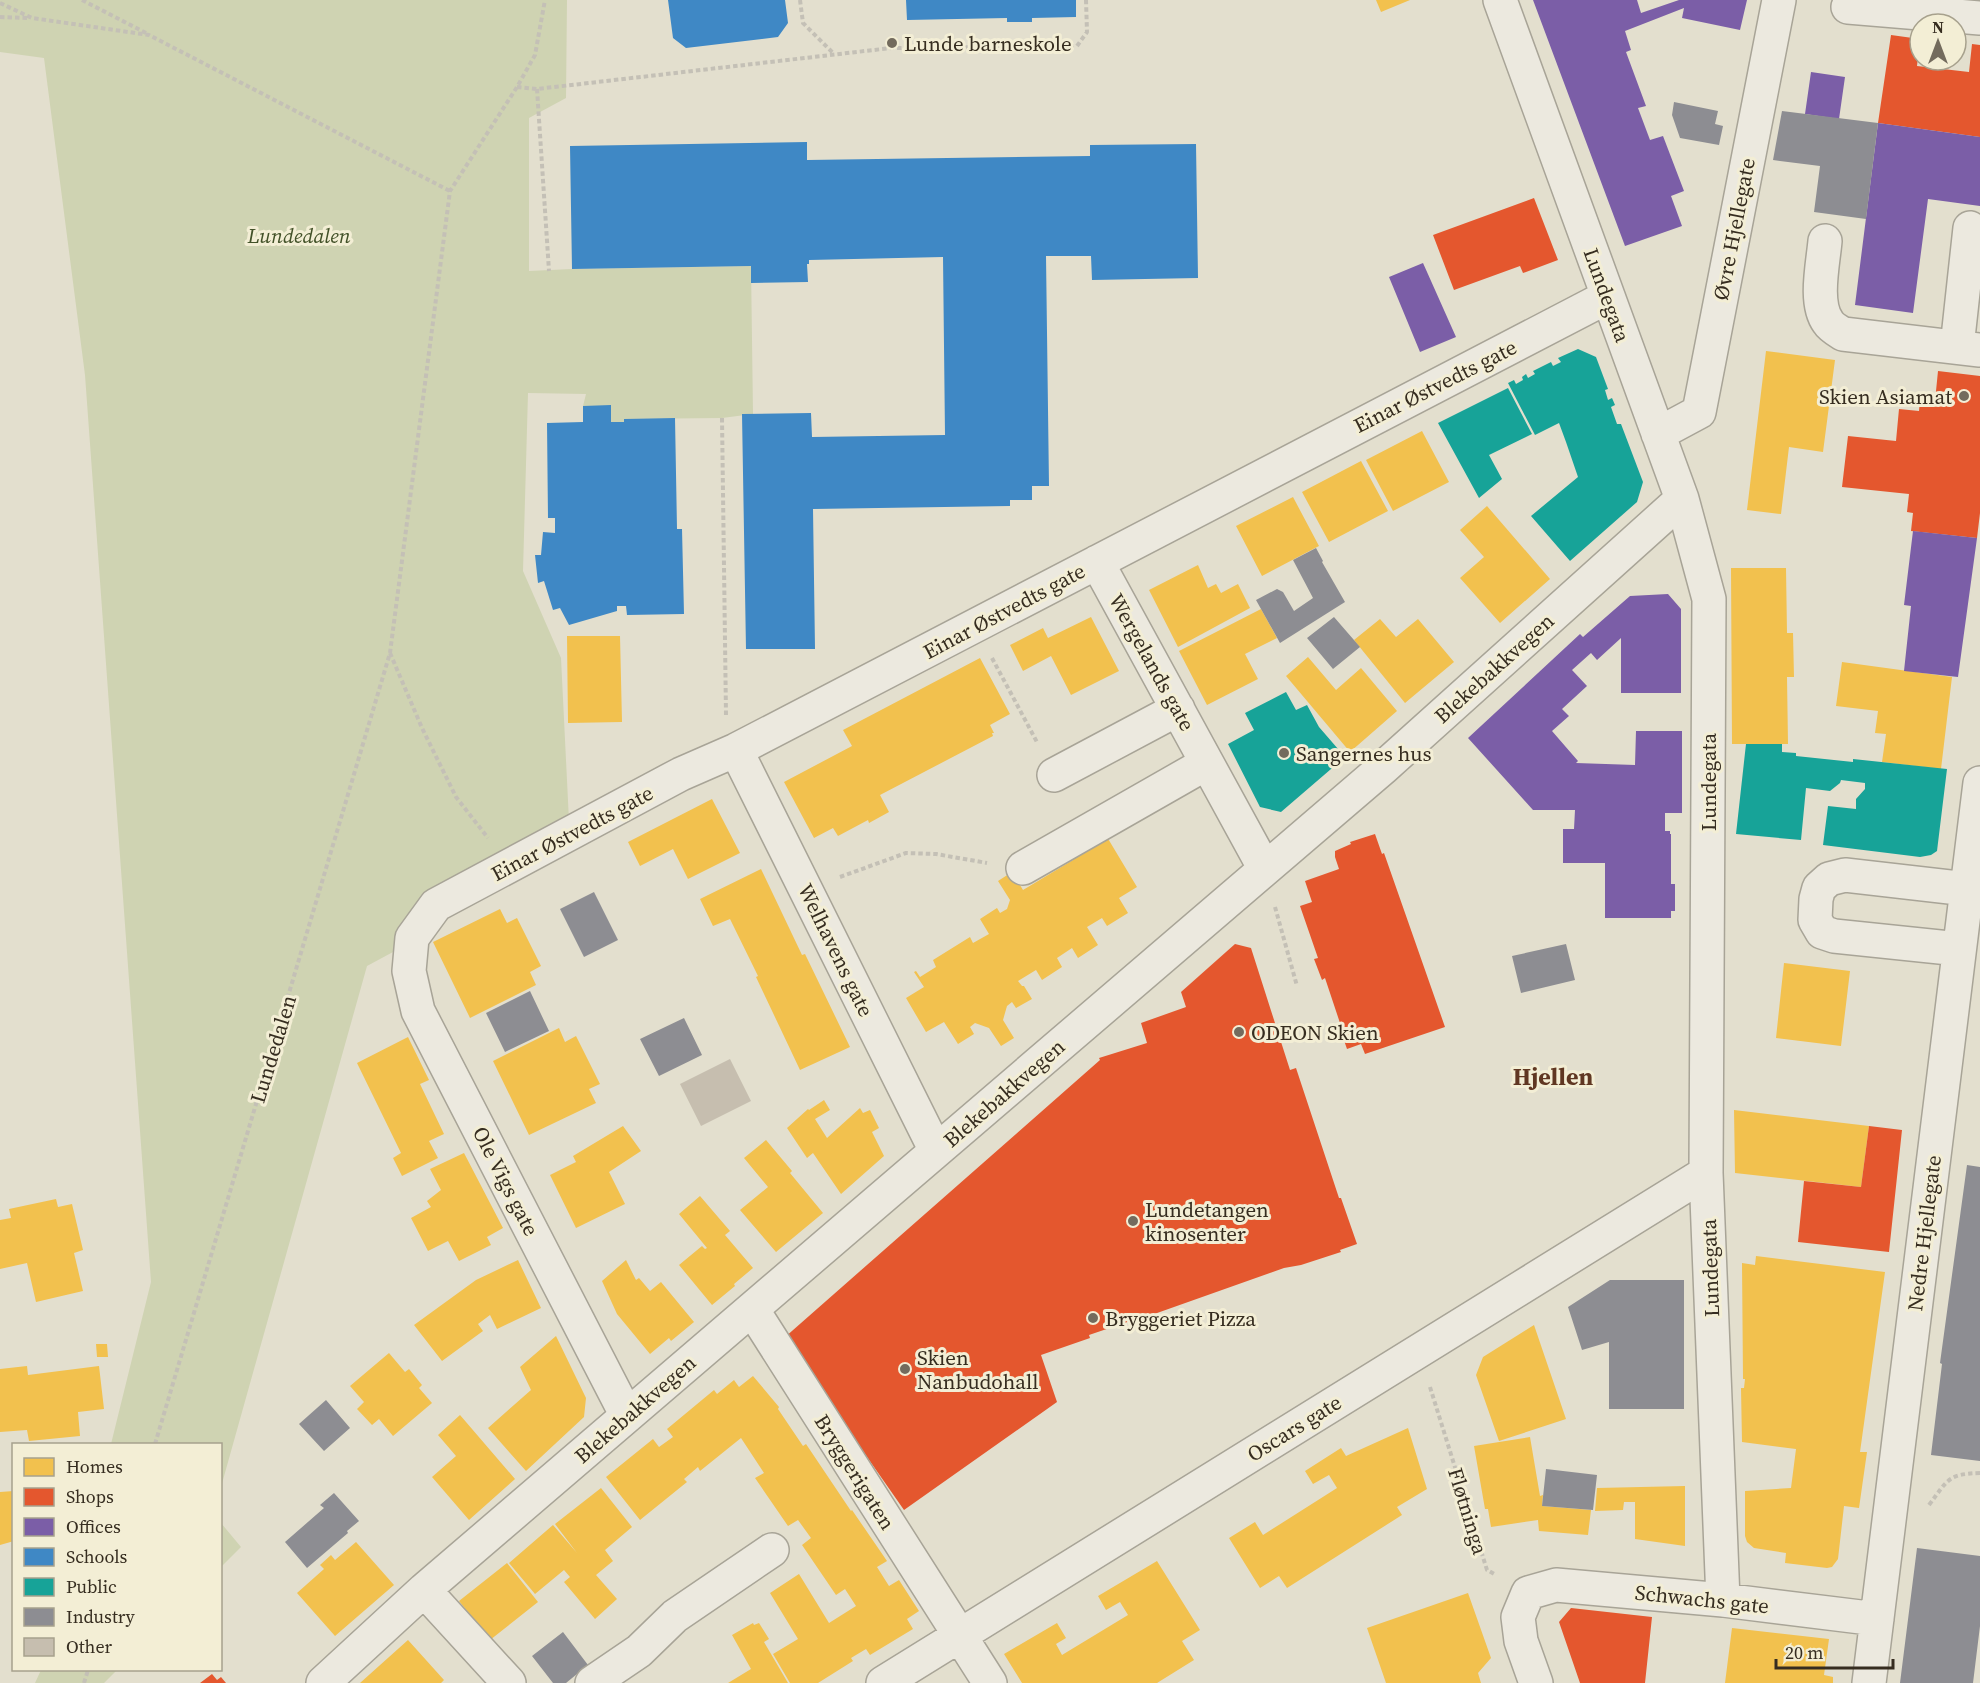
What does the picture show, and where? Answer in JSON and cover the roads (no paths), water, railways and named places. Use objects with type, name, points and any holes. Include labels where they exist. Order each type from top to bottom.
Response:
[{"type":"street","name":"Lundegata","points":[[1500,0],[1682,499],[1709,599],[1706,1173],[1723,1600]]},
{"type":"street","name":"Øvre Hjellegate","points":[[1658,434],[1699,412],[1779,0]]},
{"type":"street","points":[[1848,7],[1980,18]]},
{"type":"street","points":[[1825,241],[1820,299],[1828,323],[1843,334],[1968,349],[1970,228]]},
{"type":"street","name":"Einar Østvedts gate","points":[[412,938],[436,905],[681,774],[736,750],[1607,297]]},
{"type":"street","name":"Blekebakkvegen","points":[[323,1683],[424,1590],[1383,768],[1682,499]]},
{"type":"street","name":"Wergelands gate","points":[[1097,562],[1265,869]]},
{"type":"street","points":[[1054,775],[1178,709]]},
{"type":"street","name":"Welhavens gate","points":[[736,750],[936,1151]]},
{"type":"street","points":[[1023,868],[1207,763]]},
{"type":"street","name":"Nedre Hjellegate","points":[[1869,1683],[1959,949],[1977,828],[1980,783]]},
{"type":"street","points":[[1959,949],[1834,936],[1822,932],[1815,920],[1816,899],[1819,888],[1829,879],[1845,876],[1967,888]]},
{"type":"street","name":"Ole Vigs gate","points":[[412,938],[409,971],[418,1011],[627,1416]]},
{"type":"street","name":"Oscars gate","points":[[883,1683],[1706,1173]]},
{"type":"street","name":"Bryggerigaten","points":[[752,1309],[990,1683]]},
{"type":"street","points":[[592,1683],[639,1651],[675,1616],[771,1550]]},
{"type":"street","name":"Schwachs gate","points":[[1536,1683],[1521,1641],[1518,1617],[1528,1593],[1556,1585],[1723,1600],[1877,1619]]},
{"type":"street","points":[[424,1590],[509,1683]]},
{"type":"place","name":"Lunde barneskole","points":[[892,43]]},
{"type":"place","name":"Skien Asiamat","points":[[1964,396]]},
{"type":"place","name":"Sangernes hus","points":[[1284,753]]},
{"type":"place","name":"ODEON Skien","points":[[1239,1032]]},
{"type":"place","name":"Lundetangen kinosenter","points":[[1133,1221]]},
{"type":"place","name":"Bryggeriet Pizza","points":[[1093,1318]]},
{"type":"place","name":"Skien Nanbudohall","points":[[905,1369]]},
{"type":"district","name":"Hjellen","points":[[1553,1076]]},
{"type":"park label","name":"Lundedalen","points":[[299,235]]}]
